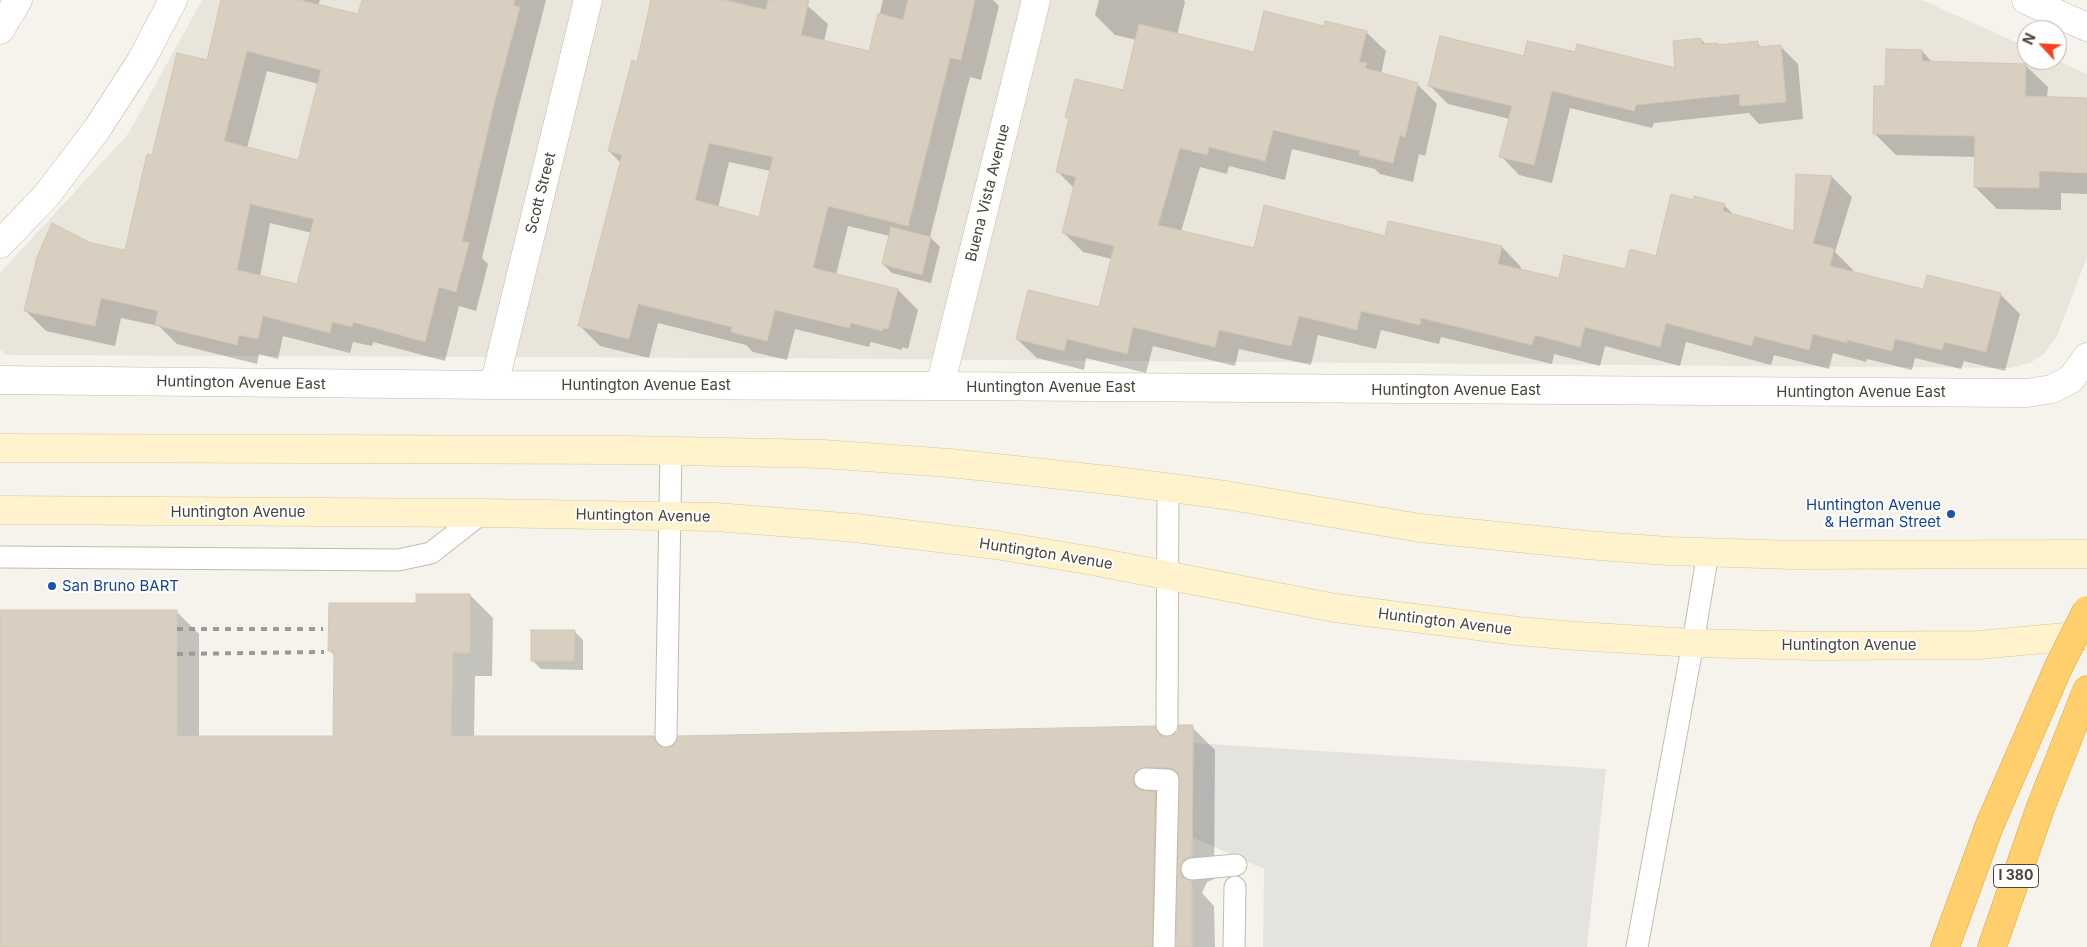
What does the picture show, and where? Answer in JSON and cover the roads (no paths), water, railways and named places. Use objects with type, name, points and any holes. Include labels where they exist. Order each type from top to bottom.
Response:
[{"type":"highway","points":[[1945,947],[1990,824],[2058,668],[2087,610]]},
{"type":"highway","name":"I 380","points":[[1992,947],[2041,806],[2087,690]]},
{"type":"street","points":[[0,30],[18,0]]},
{"type":"street","points":[[0,244],[46,196],[97,129],[142,61],[173,0]]},
{"type":"street","name":"Scott Street","points":[[494,385],[588,0]]},
{"type":"street","name":"Buena Vista Avenue","points":[[940,386],[1036,0]]},
{"type":"street","points":[[2026,0],[2087,27]]},
{"type":"street","name":"Huntington Avenue East","points":[[0,380],[494,385],[2027,393],[2052,389],[2071,379],[2087,357]]},
{"type":"street","points":[[0,448],[671,451],[865,457],[1057,474],[1168,487],[1459,533],[1586,545],[1792,555],[2087,554]]},
{"type":"street","name":"Huntington Avenue","points":[[0,510],[482,513],[670,516],[764,520],[904,533],[1006,547],[1168,575],[1335,608],[1577,636],[1817,646],[1979,645],[2087,636]]},
{"type":"lane","points":[[666,736],[671,451]]},
{"type":"lane","points":[[1167,725],[1168,487]]},
{"type":"lane","points":[[0,557],[398,560],[431,553],[482,513]]},
{"type":"lane","points":[[1637,947],[1708,552]]},
{"type":"lane","points":[[1144,779],[1168,780],[1164,947]]},
{"type":"lane","points":[[1192,870],[1236,865]]},
{"type":"lane","points":[[1234,947],[1235,887]]},
{"type":"railway","points":[[177,629],[323,629]]},
{"type":"railway","points":[[177,654],[324,652]]},
{"type":"place","name":"Huntington Avenue & Herman Street","points":[[1951,514]]},
{"type":"place","name":"San Bruno BART","points":[[52,586]]}]
